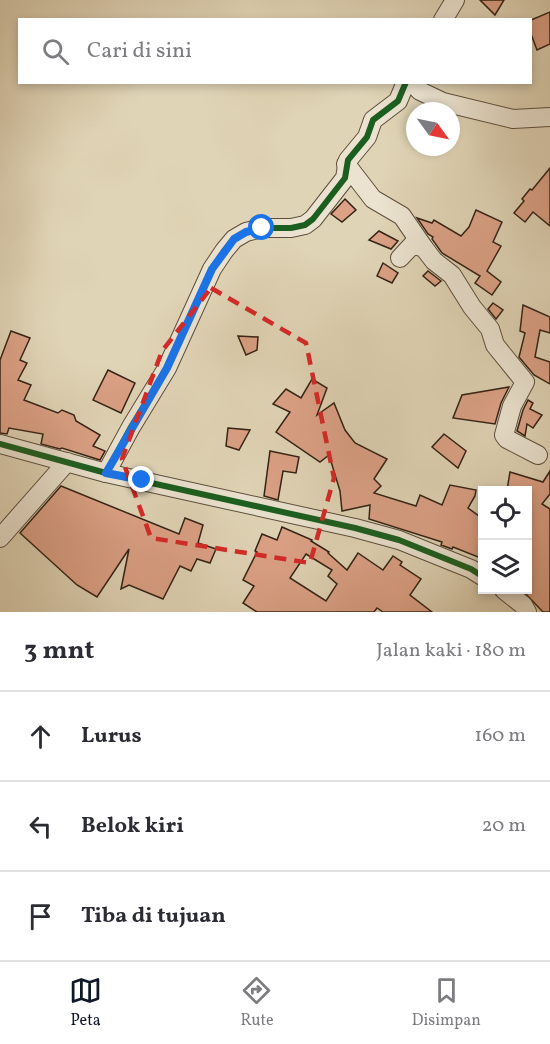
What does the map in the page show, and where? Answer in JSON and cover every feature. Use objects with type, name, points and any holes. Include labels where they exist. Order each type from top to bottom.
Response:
[{"type":"street","points":[[443,18],[455,0]]},
{"type":"street","points":[[106,473],[167,368],[212,269],[224,251],[234,239],[246,232],[262,228],[291,228],[305,225],[332,197],[345,178],[346,164],[367,137],[373,120],[398,101],[405,84]]},
{"type":"street","points":[[414,84],[420,91],[443,102],[513,119],[550,117]]},
{"type":"street","points":[[346,164],[373,199],[402,216],[434,261],[452,275],[472,307],[490,329],[495,345],[524,380],[512,406],[504,435],[507,439],[538,455]]},
{"type":"street","points":[[400,258],[413,244],[424,248]]},
{"type":"street","points":[[0,444],[106,473],[355,528],[399,540],[478,573]]},
{"type":"street","points":[[0,538],[67,462]]},
{"type":"street","points":[[509,594],[527,612]]},
{"type":"highlighted area","points":[[211,288],[306,343],[334,478],[310,563],[151,538],[122,459],[162,351]]},
{"type":"building","points":[[480,0],[504,0],[495,15]]},
{"type":"building","points":[[550,12],[550,44],[537,50],[532,37],[532,20]]},
{"type":"building","points":[[550,168],[550,226],[533,212],[525,222],[514,213],[530,189],[532,190]]},
{"type":"building","points":[[345,199],[356,210],[342,222],[331,214]]},
{"type":"building","points":[[476,210],[502,222],[493,242],[501,246],[487,271],[501,282],[492,295],[475,283],[480,276],[442,253],[432,239],[433,237],[428,234],[417,218],[432,223],[434,220],[461,236],[469,227]]},
{"type":"building","points":[[379,231],[398,241],[391,249],[369,240]]},
{"type":"building","points":[[383,263],[398,273],[392,283],[377,276]]},
{"type":"building","points":[[428,271],[441,281],[435,286],[423,276]]},
{"type":"building","points":[[493,303],[503,310],[496,319],[488,309]]},
{"type":"building","points":[[523,305],[550,317],[550,333],[540,330],[535,357],[550,362],[550,384],[534,375],[519,357],[525,333],[520,331]]},
{"type":"building","points":[[11,331],[30,338],[20,360],[27,363],[18,380],[31,385],[24,400],[58,413],[62,410],[74,415],[76,421],[100,435],[93,446],[105,451],[100,460],[41,444],[43,434],[9,428],[7,434],[0,433],[0,360]]},
{"type":"building","points":[[238,336],[258,337],[257,350],[246,355]]},
{"type":"building","points":[[108,370],[135,383],[121,413],[93,400]]},
{"type":"building","points":[[312,379],[327,388],[317,415],[334,403],[345,430],[355,443],[387,459],[374,479],[381,486],[374,493],[416,506],[420,495],[442,505],[450,485],[476,490],[468,508],[478,515],[478,557],[441,545],[442,542],[369,519],[370,505],[342,511],[340,491],[329,455],[320,462],[276,432],[290,412],[273,404],[286,389],[301,398]]},
{"type":"building","points":[[509,387],[501,403],[495,424],[453,418],[462,395]]},
{"type":"building","points":[[528,400],[533,403],[530,409],[542,415],[533,428],[527,424],[525,436],[517,431]]},
{"type":"building","points":[[228,428],[250,430],[239,450],[226,446]]},
{"type":"building","points":[[444,434],[466,451],[458,468],[432,447]]},
{"type":"building","points":[[270,451],[299,457],[296,473],[283,471],[278,500],[264,496]]},
{"type":"building","points":[[550,471],[550,494],[542,504],[550,509],[550,612],[543,612],[526,594],[532,594],[532,486],[508,486],[510,472],[543,482]]},
{"type":"building","points":[[61,486],[179,534],[185,518],[203,525],[198,543],[216,549],[210,563],[197,559],[191,571],[180,566],[163,599],[129,585],[121,589],[129,549],[97,597],[77,585],[20,533]]},
{"type":"building","points":[[282,527],[312,540],[329,552],[347,570],[358,553],[383,570],[393,556],[402,562],[400,565],[421,579],[410,595],[432,612],[383,612],[377,608],[374,612],[257,612],[243,603],[254,586],[243,580],[257,552],[255,551],[262,534],[277,540]],"holes":[[[306,554],[332,570],[328,576],[337,584],[326,601],[290,578]]]},
{"type":"cycle path","points":[[106,473],[167,368],[212,269],[224,251],[234,239],[246,232],[262,228],[291,228],[305,225],[313,219],[345,178],[348,160],[367,137],[373,120],[398,101],[405,84]]},
{"type":"cycle path","points":[[0,444],[106,473],[355,528],[399,540],[478,573]]},
{"type":"route","points":[[142,480],[106,473],[167,368],[212,269],[234,239],[246,232],[262,228]]}]
